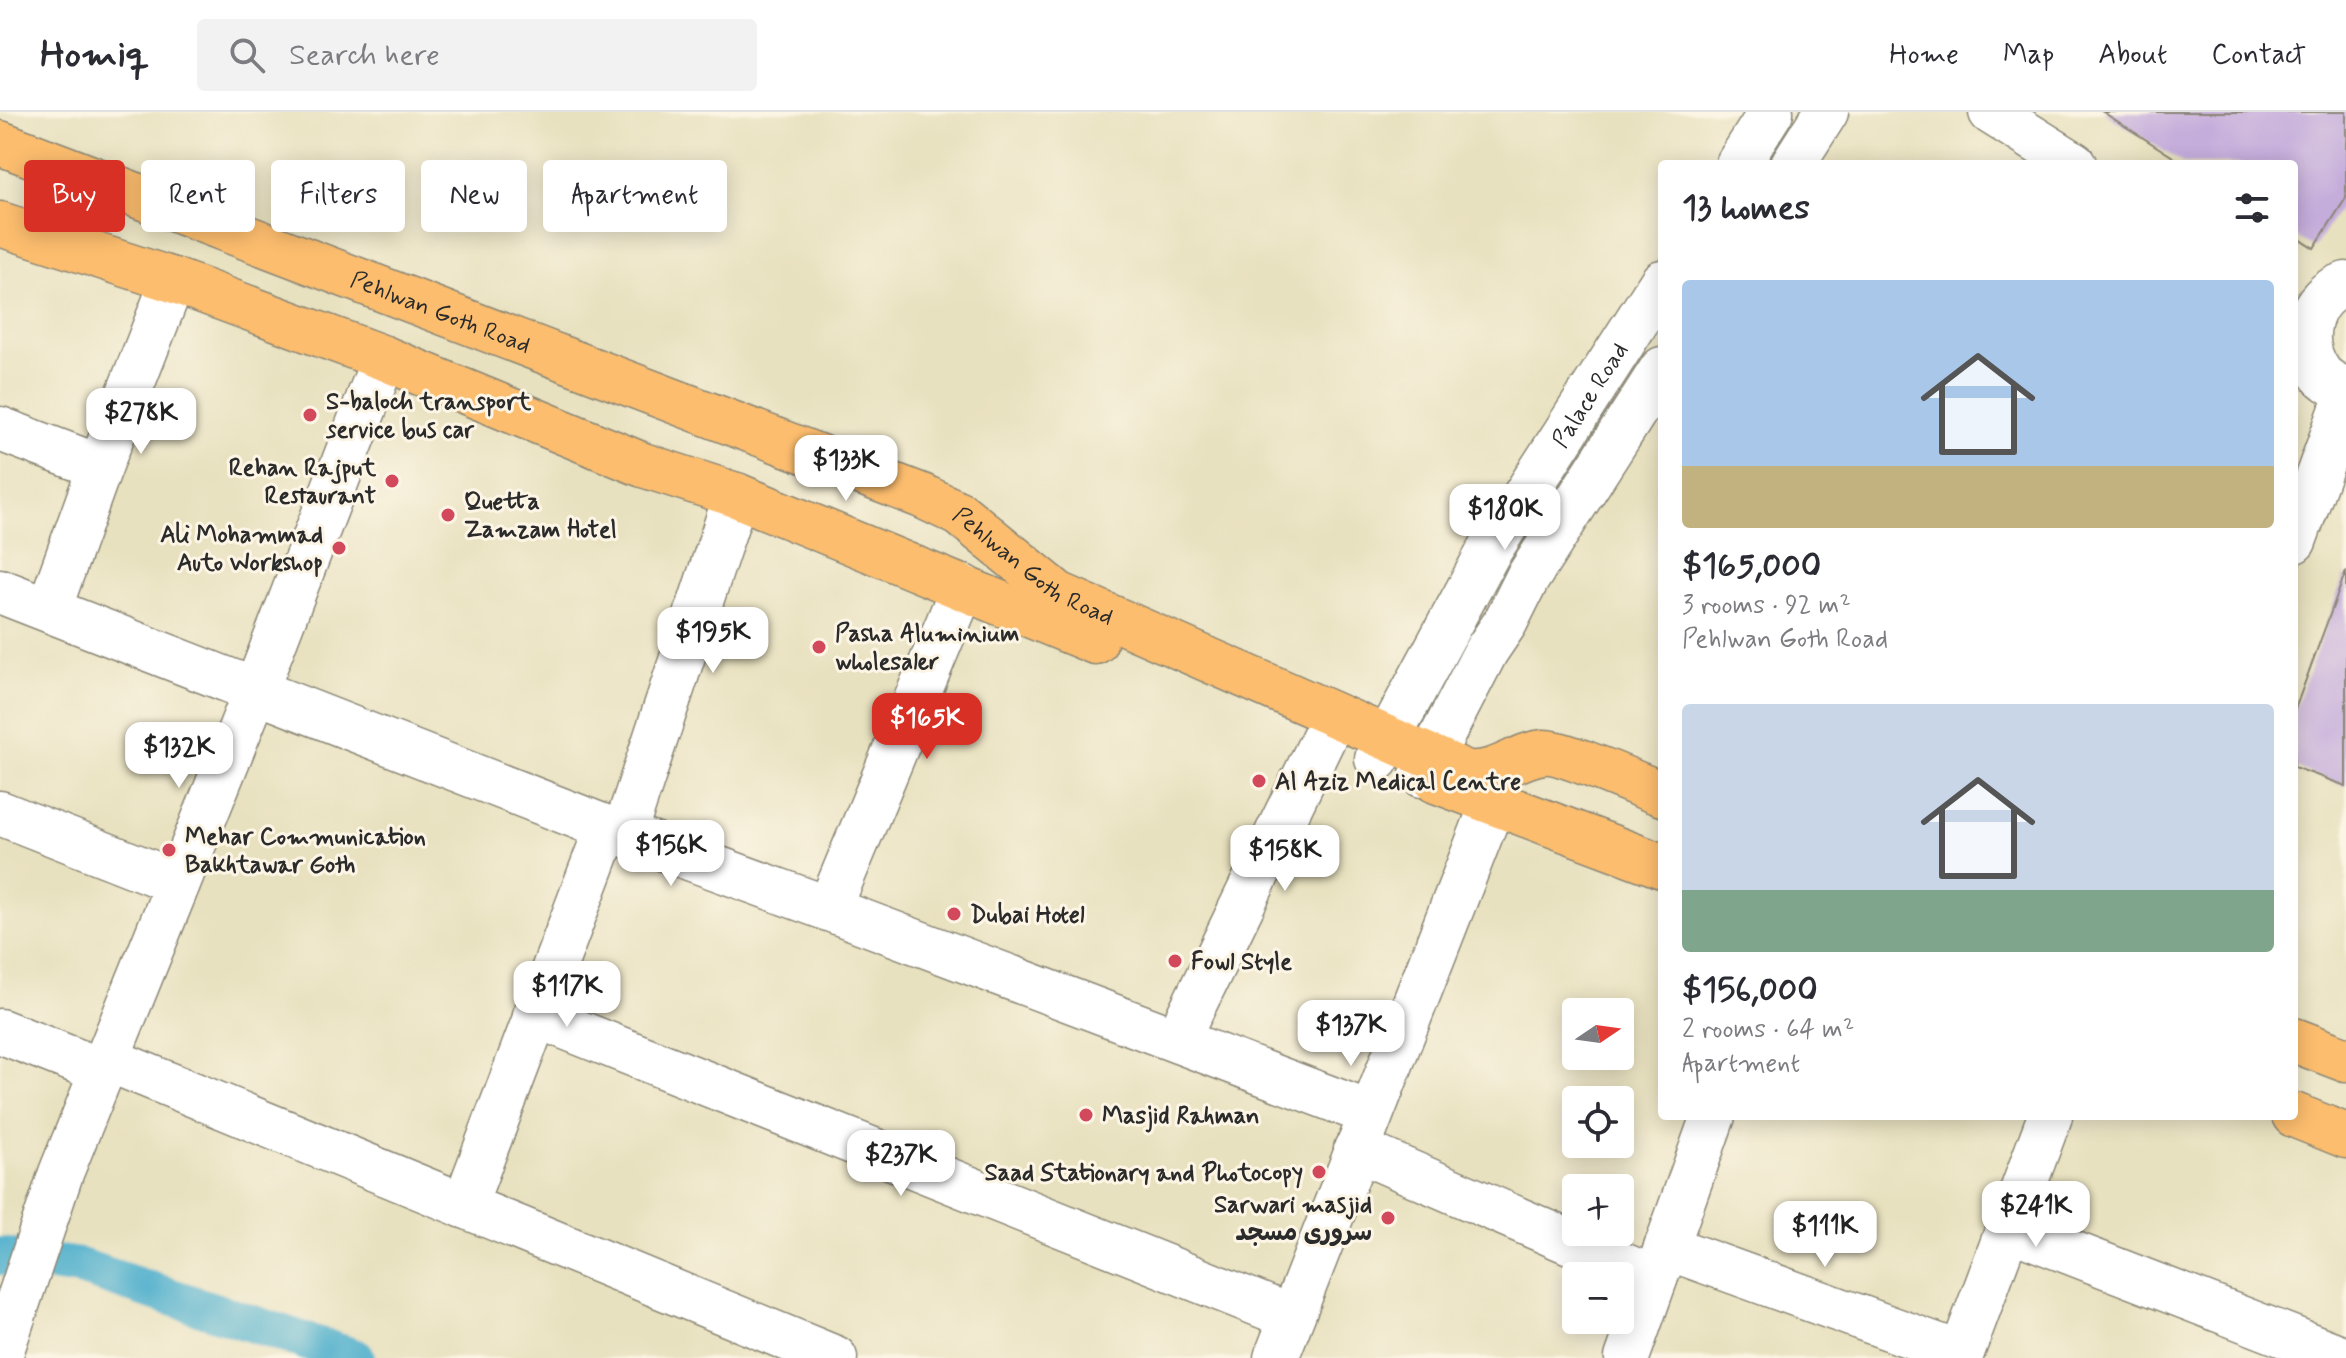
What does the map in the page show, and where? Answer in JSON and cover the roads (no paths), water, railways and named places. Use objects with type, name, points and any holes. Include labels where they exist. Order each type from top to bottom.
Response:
[{"type":"main road","name":"Pehlwan Goth Road","points":[[0,143],[922,496],[960,514],[1058,594],[1328,727]]},
{"type":"main road","name":"Pehlwan Goth Road","points":[[0,224],[173,280],[384,358],[643,465],[736,495],[963,587],[1328,727],[1426,766],[1493,803],[1658,865]]},
{"type":"main road","name":"Pehlwan Goth Road","points":[[1426,766],[1484,774],[1532,755],[1555,752],[1658,792]]},
{"type":"main road","points":[[2298,1042],[2346,1060]]},
{"type":"main road","points":[[2298,1117],[2346,1136]]},
{"type":"street","points":[[1741,160],[1771,112]]},
{"type":"street","points":[[1796,160],[1826,112]]},
{"type":"street","points":[[1991,112],[2068,160]]},
{"type":"street","points":[[49,609],[173,280]]},
{"type":"street","points":[[2346,284],[2332,288],[2302,307],[2307,345],[2321,375],[2346,391]]},
{"type":"street","name":"Palace Road","points":[[1382,749],[1488,553],[1658,288]]},
{"type":"street","points":[[0,1356],[20,1275],[256,690],[384,358]]},
{"type":"street","name":"Palace Road","points":[[1426,766],[1527,579],[1658,375]]},
{"type":"street","points":[[2298,530],[2346,398]]},
{"type":"street","points":[[0,429],[100,467]]},
{"type":"street","points":[[464,1206],[535,1015],[616,831],[736,495]]},
{"type":"street","points":[[829,909],[963,587]]},
{"type":"street","points":[[0,591],[616,831],[1177,1040],[1363,1131],[1660,1263],[1960,1356],[2048,1120]]},
{"type":"street","points":[[1177,1040],[1328,727]]},
{"type":"street","points":[[1276,1358],[1493,803]]},
{"type":"street","points":[[0,813],[178,883]]},
{"type":"street","points":[[535,1015],[1291,1317]]},
{"type":"street","points":[[0,1031],[104,1065],[464,1206],[835,1358]]},
{"type":"street","points":[[1627,1358],[1712,1120]]},
{"type":"street","points":[[2008,1228],[2343,1358]]},
{"type":"waterway","points":[[0,1256],[80,1267],[356,1358]]},
{"type":"place","name":"S-baloch transport service bus car","points":[[310,415]]},
{"type":"place","name":"Rehan Rajput Restaurant","points":[[392,481]]},
{"type":"place","name":"Quetta Zamzam Hotel","points":[[448,515]]},
{"type":"place","name":"Ali Mohammad Auto Workshop","points":[[339,548]]},
{"type":"place","name":"Pasha Aluminium wholesaler","points":[[819,647]]},
{"type":"place","name":"Al Aziz Medical Centre","points":[[1259,781]]},
{"type":"place","name":"Mehar Communication Bakhtawar Goth","points":[[169,850]]},
{"type":"place","name":"Dubai Hotel","points":[[954,914]]},
{"type":"place","name":"Fowl Style","points":[[1175,961]]},
{"type":"place","name":"Masjid Rahman","points":[[1086,1115]]},
{"type":"place","name":"Saad Stationary and Photocopy","points":[[1319,1172]]},
{"type":"place","name":"Sarwari masjid سروری مسجد","points":[[1388,1218]]}]
